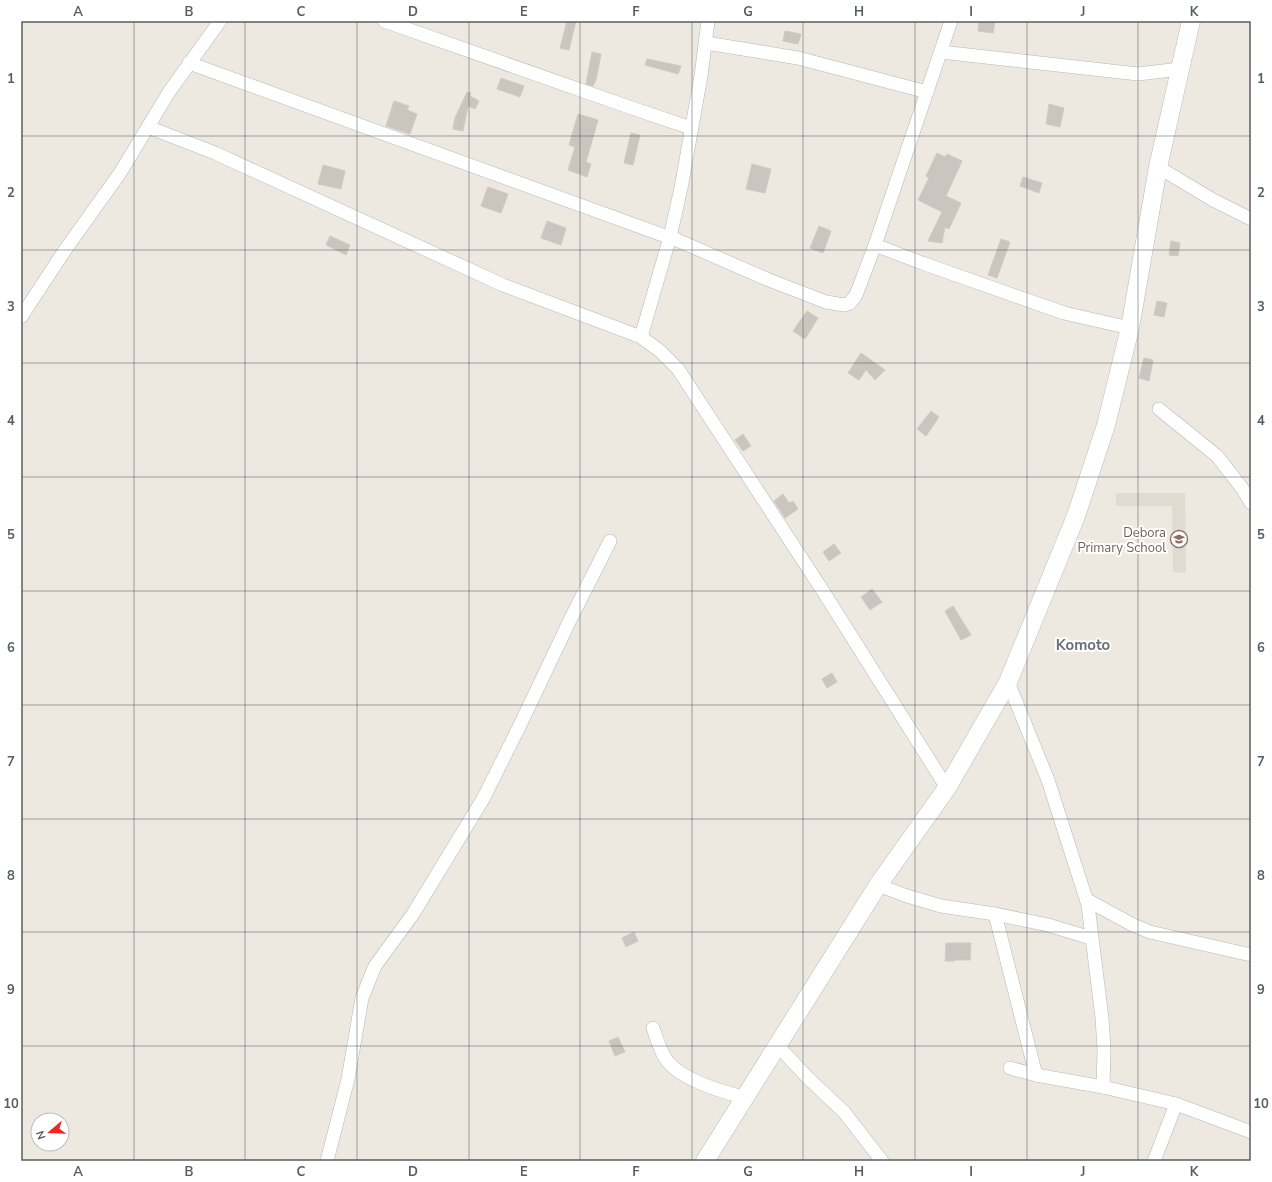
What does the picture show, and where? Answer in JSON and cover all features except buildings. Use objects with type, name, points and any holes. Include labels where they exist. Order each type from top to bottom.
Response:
[{"type":"street","points":[[21,318],[65,250],[120,173],[169,92],[220,21]]},
{"type":"street","points":[[384,21],[691,128]]},
{"type":"street","points":[[641,337],[670,237],[681,188],[701,76],[708,21]]},
{"type":"street","points":[[189,63],[668,238],[670,237],[769,280],[826,302],[844,305],[850,303],[856,295],[875,245],[951,21]]},
{"type":"street","points":[[705,1161],[878,885],[947,788],[1008,682],[1076,516],[1106,425],[1130,328],[1158,166],[1191,21]]},
{"type":"street","points":[[706,43],[798,58],[927,92]]},
{"type":"street","points":[[941,52],[1138,74],[1180,69]]},
{"type":"street","points":[[148,127],[222,156],[503,285],[641,337],[660,351],[678,369],[821,588],[947,788]]},
{"type":"street","points":[[1158,166],[1213,200],[1251,219]]},
{"type":"street","points":[[875,245],[929,266],[1064,313],[1130,328]]},
{"type":"street","points":[[1159,409],[1217,456],[1242,488],[1251,503]]},
{"type":"street","points":[[327,1161],[348,1079],[362,998],[375,966],[413,914],[483,799],[610,541]]},
{"type":"street","points":[[1008,682],[1048,780],[1087,900],[1102,1018],[1104,1049],[1103,1087]]},
{"type":"street","points":[[878,885],[907,896],[941,906],[995,914],[1048,925],[1091,938]]},
{"type":"street","points":[[1087,900],[1150,932],[1251,954]]},
{"type":"street","points":[[995,914],[1036,1075]]},
{"type":"street","points":[[653,1028],[662,1053],[674,1068],[719,1091],[744,1097]]},
{"type":"street","points":[[777,1045],[808,1078],[844,1112],[882,1161]]},
{"type":"street","points":[[1010,1068],[1036,1075],[1103,1087],[1176,1104],[1251,1132]]},
{"type":"street","points":[[1154,1161],[1176,1104]]},
{"type":"shaded area","name":"Debora Primary School","points":[[1116,493],[1185,493],[1186,573],[1173,572],[1172,506],[1116,506]]},
{"type":"place","name":"Debora Primary School","points":[[1179,539]]},
{"type":"district","name":"Komoto","points":[[1083,645]]}]
